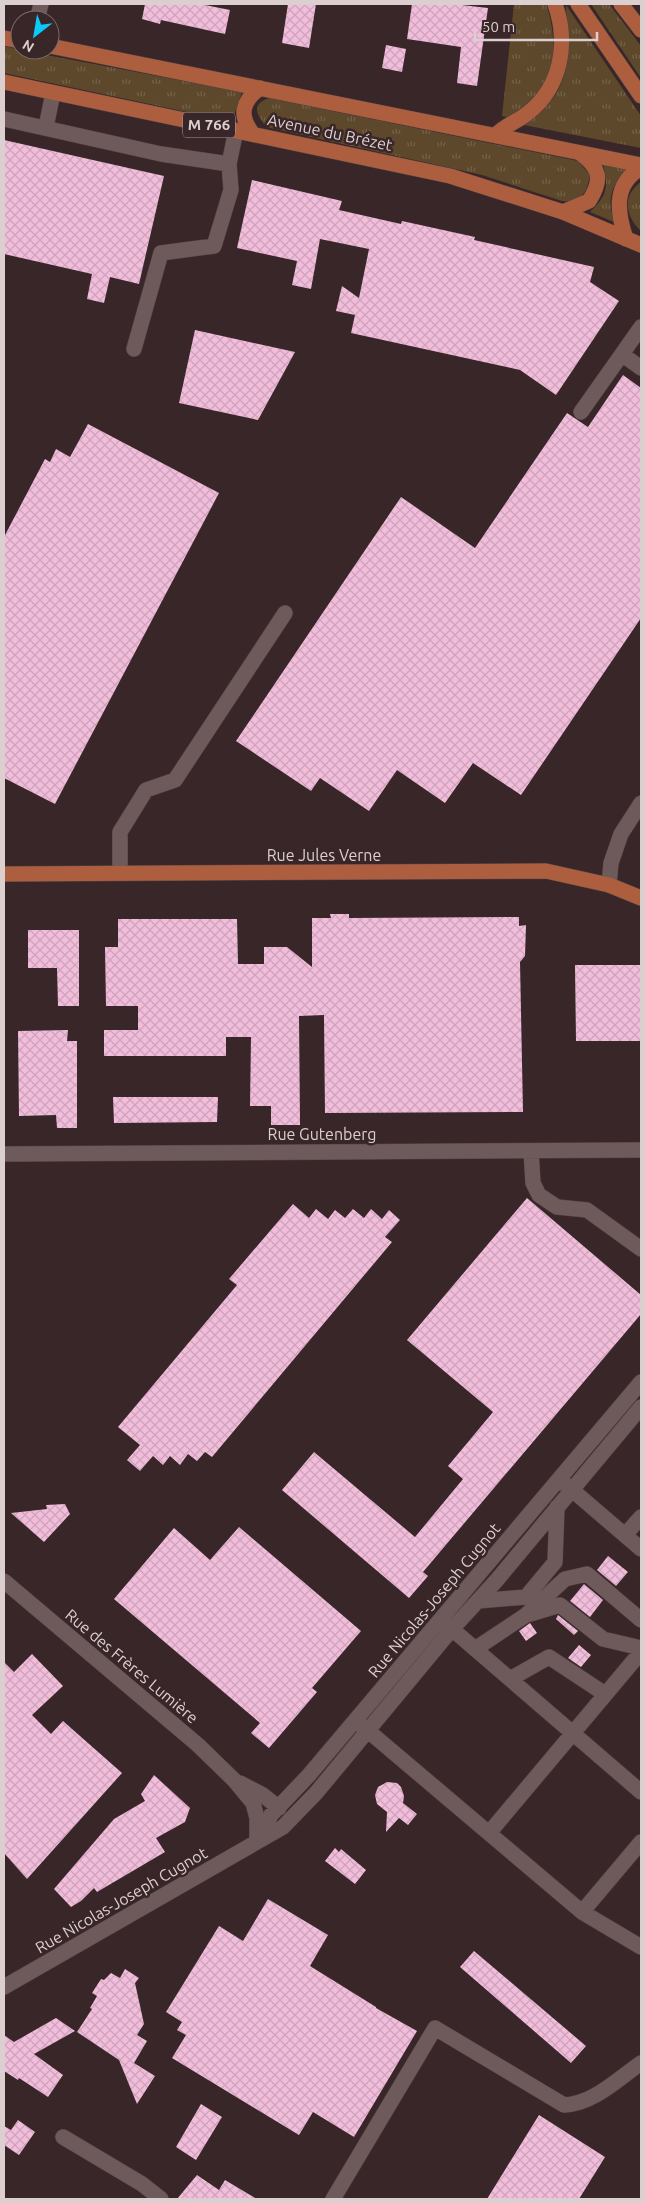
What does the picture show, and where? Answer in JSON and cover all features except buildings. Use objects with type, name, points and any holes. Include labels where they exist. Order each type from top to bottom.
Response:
[{"type":"main road","points":[[496,136],[504,127],[517,121],[538,104],[553,82],[558,68],[562,34],[555,4]]},
{"type":"main road","points":[[578,4],[641,96]]},
{"type":"main road","points":[[621,4],[641,30]]},
{"type":"main road","name":"Avenue du Brézet","points":[[60,48],[496,136],[576,150],[641,166]]},
{"type":"main road","name":"Avenue du Brézet","points":[[4,82],[450,176],[563,212],[641,245]]},
{"type":"main road","points":[[253,134],[245,124],[244,109],[253,93],[260,88]]},
{"type":"main road","points":[[563,212],[589,201],[598,184],[598,172],[593,163],[576,150]]},
{"type":"main road","points":[[626,238],[620,220],[618,200],[623,186],[633,172],[641,166]]},
{"type":"main road","name":"Rue Jules Verne","points":[[4,874],[546,871],[609,885],[641,898]]},
{"type":"street","points":[[46,127],[53,93]]},
{"type":"street","points":[[4,119],[161,154],[229,164]]},
{"type":"street","points":[[134,349],[161,253],[214,246],[231,190],[229,164],[236,130]]},
{"type":"street","points":[[580,412],[623,355],[641,327]]},
{"type":"street","points":[[623,355],[641,368]]},
{"type":"street","points":[[120,873],[120,832],[146,790],[175,780],[286,613]]},
{"type":"street","points":[[609,885],[611,863],[621,834],[641,803]]},
{"type":"street","name":"Rue Gutenberg","points":[[4,1154],[641,1150]]},
{"type":"street","points":[[531,1151],[533,1183],[539,1195],[557,1207],[587,1210],[641,1249]]},
{"type":"street","name":"Rue Nicolas-Joseph Cugnot","points":[[4,1987],[283,1827],[316,1793],[368,1730],[559,1479],[641,1382]]},
{"type":"street","name":"Rue Nicolas-Joseph Cugnot","points":[[257,1843],[271,1815],[356,1720],[447,1624],[478,1601],[641,1407]]},
{"type":"street","points":[[559,1479],[641,1548]]},
{"type":"street","points":[[478,1601],[526,1597],[544,1576],[555,1562],[557,1507]]},
{"type":"street","points":[[626,1535],[641,1517]]},
{"type":"street","points":[[474,1649],[526,1615],[565,1579],[587,1574],[641,1620]]},
{"type":"street","name":"Rue des Frères Lumière","points":[[4,1581],[191,1738],[234,1780],[254,1804],[257,1818],[257,1843]]},
{"type":"street","points":[[489,1833],[641,1650],[603,1639],[560,1605],[526,1615]]},
{"type":"street","points":[[447,1624],[641,1792]]},
{"type":"street","points":[[510,1679],[549,1657],[605,1694]]},
{"type":"street","points":[[356,1720],[582,1912],[641,1947]]},
{"type":"street","name":"Rue des Frères Lumière","points":[[234,1780],[263,1795],[279,1808]]},
{"type":"street","points":[[582,1912],[641,1842]]},
{"type":"street","points":[[333,2199],[435,2028],[564,2105],[576,2104],[594,2095],[641,2063]]},
{"type":"street","points":[[63,2137],[142,2184],[160,2199]]},
{"type":"green space","points":[[514,4],[546,4],[552,26],[553,49],[550,71],[541,92],[531,103],[511,118],[502,116]]},
{"type":"green space","points":[[591,4],[609,4],[641,46],[641,78]]},
{"type":"green space","points":[[566,5],[641,116],[641,148],[524,125],[545,107],[561,85],[568,52]]},
{"type":"green space","points":[[4,46],[10,48],[10,60],[60,60],[60,58],[242,92],[234,115],[234,122],[4,73]]},
{"type":"green space","points":[[269,98],[578,161],[590,175],[589,181],[582,196],[574,200],[562,201],[482,175],[266,127],[258,114],[257,107]]},
{"type":"green space","points":[[603,164],[629,170],[618,181],[612,193],[611,206],[614,222],[590,212],[600,201],[605,191],[606,179]]},
{"type":"green space","points":[[641,182],[641,231],[629,212],[628,199],[635,187]]}]
